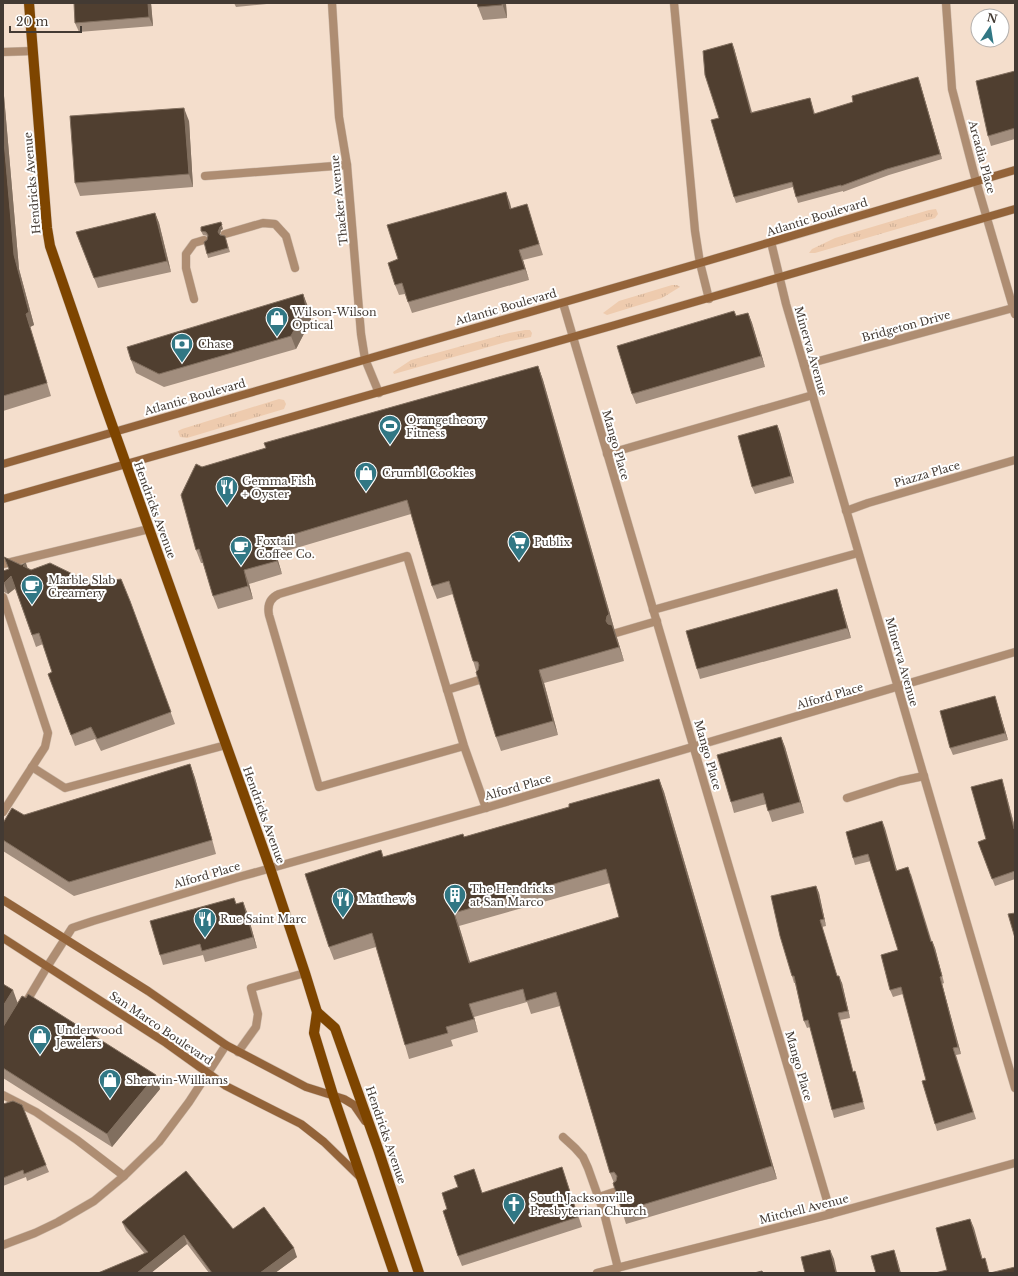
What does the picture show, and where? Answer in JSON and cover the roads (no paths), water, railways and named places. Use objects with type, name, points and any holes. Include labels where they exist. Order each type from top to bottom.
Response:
[{"type":"main road","name":"Hendricks Avenue","points":[[29,3],[47,228],[50,246],[306,973],[317,1012],[314,1034],[333,1096],[394,1273]]},
{"type":"main road","name":"Atlantic Boulevard","points":[[3,464],[563,303],[1015,170]]},
{"type":"main road","points":[[3,499],[709,299],[1015,209]]},
{"type":"main road","name":"San Marco Boulevard","points":[[3,900],[148,991],[238,1052],[306,1087],[344,1098],[354,1105],[378,1148]]},
{"type":"main road","name":"San Marco Boulevard","points":[[3,938],[166,1043],[226,1086],[301,1124],[324,1142],[362,1178]]},
{"type":"main road","name":"Hendricks Avenue","points":[[317,1012],[335,1028],[378,1148],[419,1273]]},
{"type":"street","name":"Thacker Avenue","points":[[332,3],[340,117],[347,165],[365,360],[379,393]]},
{"type":"street","points":[[674,3],[695,224],[700,263],[709,299]]},
{"type":"street","name":"Arcadia Place","points":[[946,3],[952,89],[976,181],[1014,311]]},
{"type":"street","points":[[3,52],[33,51]]},
{"type":"street","points":[[205,176],[347,165]]},
{"type":"street","points":[[225,234],[263,223],[275,224],[286,236],[295,268]]},
{"type":"street","points":[[194,299],[186,268],[186,254],[194,242],[204,240]]},
{"type":"street","name":"Minerva Avenue","points":[[771,242],[804,365],[858,553],[1015,1088]]},
{"type":"street","name":"Mango Place","points":[[563,303],[831,1214]]},
{"type":"street","name":"Bridgeton Drive","points":[[804,365],[1014,311]]},
{"type":"street","points":[[607,454],[813,395]]},
{"type":"street","name":"Piazza Place","points":[[846,511],[868,502],[1015,460]]},
{"type":"street","points":[[3,564],[149,529]]},
{"type":"street","points":[[653,610],[858,553]]},
{"type":"street","points":[[464,746],[319,788],[269,615],[268,609],[271,600],[279,594],[407,556],[464,746],[486,808]]},
{"type":"street","points":[[3,598],[48,733],[45,747],[3,812]]},
{"type":"street","points":[[616,633],[656,621]]},
{"type":"street","name":"Alford Place","points":[[20,1011],[72,928],[270,868],[486,808],[1015,652]]},
{"type":"street","points":[[447,690],[479,680]]},
{"type":"street","points":[[32,767],[66,788],[226,745]]},
{"type":"street","points":[[847,798],[900,781],[924,776]]},
{"type":"street","points":[[238,1052],[256,1027],[258,1014],[251,988],[306,973]]},
{"type":"street","points":[[3,1245],[35,1233],[58,1222],[94,1201],[124,1176],[159,1142],[226,1045]]},
{"type":"street","points":[[3,1095],[36,1112],[72,1136],[124,1176]]},
{"type":"street","points":[[563,1138],[583,1157],[588,1168],[599,1197],[618,1268]]},
{"type":"street","name":"Mitchell Avenue","points":[[597,1273],[831,1214],[1015,1163]]},
{"type":"street","points":[[599,1197],[616,1192]]},
{"type":"place","name":"Wilson-Wilson Optical","points":[[277,338]]},
{"type":"place","name":"Chase","points":[[182,364]]},
{"type":"place","name":"Orangetheory Fitness","points":[[390,446]]},
{"type":"place","name":"Crumbl Cookies","points":[[366,492]]},
{"type":"place","name":"Gemma Fish + Oyster","points":[[227,506]]},
{"type":"place","name":"Publix","points":[[519,562]]},
{"type":"place","name":"Foxtail Coffee Co.","points":[[241,566]]},
{"type":"place","name":"Marble Slab Creamery","points":[[32,606]]},
{"type":"place","name":"The Hendricks at San Marco","points":[[455,914]]},
{"type":"place","name":"Matthew's","points":[[343,918]]},
{"type":"place","name":"Rue Saint Marc","points":[[205,938]]},
{"type":"place","name":"Underwood Jewelers","points":[[40,1056]]},
{"type":"place","name":"Sherwin-Williams","points":[[110,1100]]},
{"type":"place","name":"South Jacksonville Presbyterian Church","points":[[514,1224]]}]
